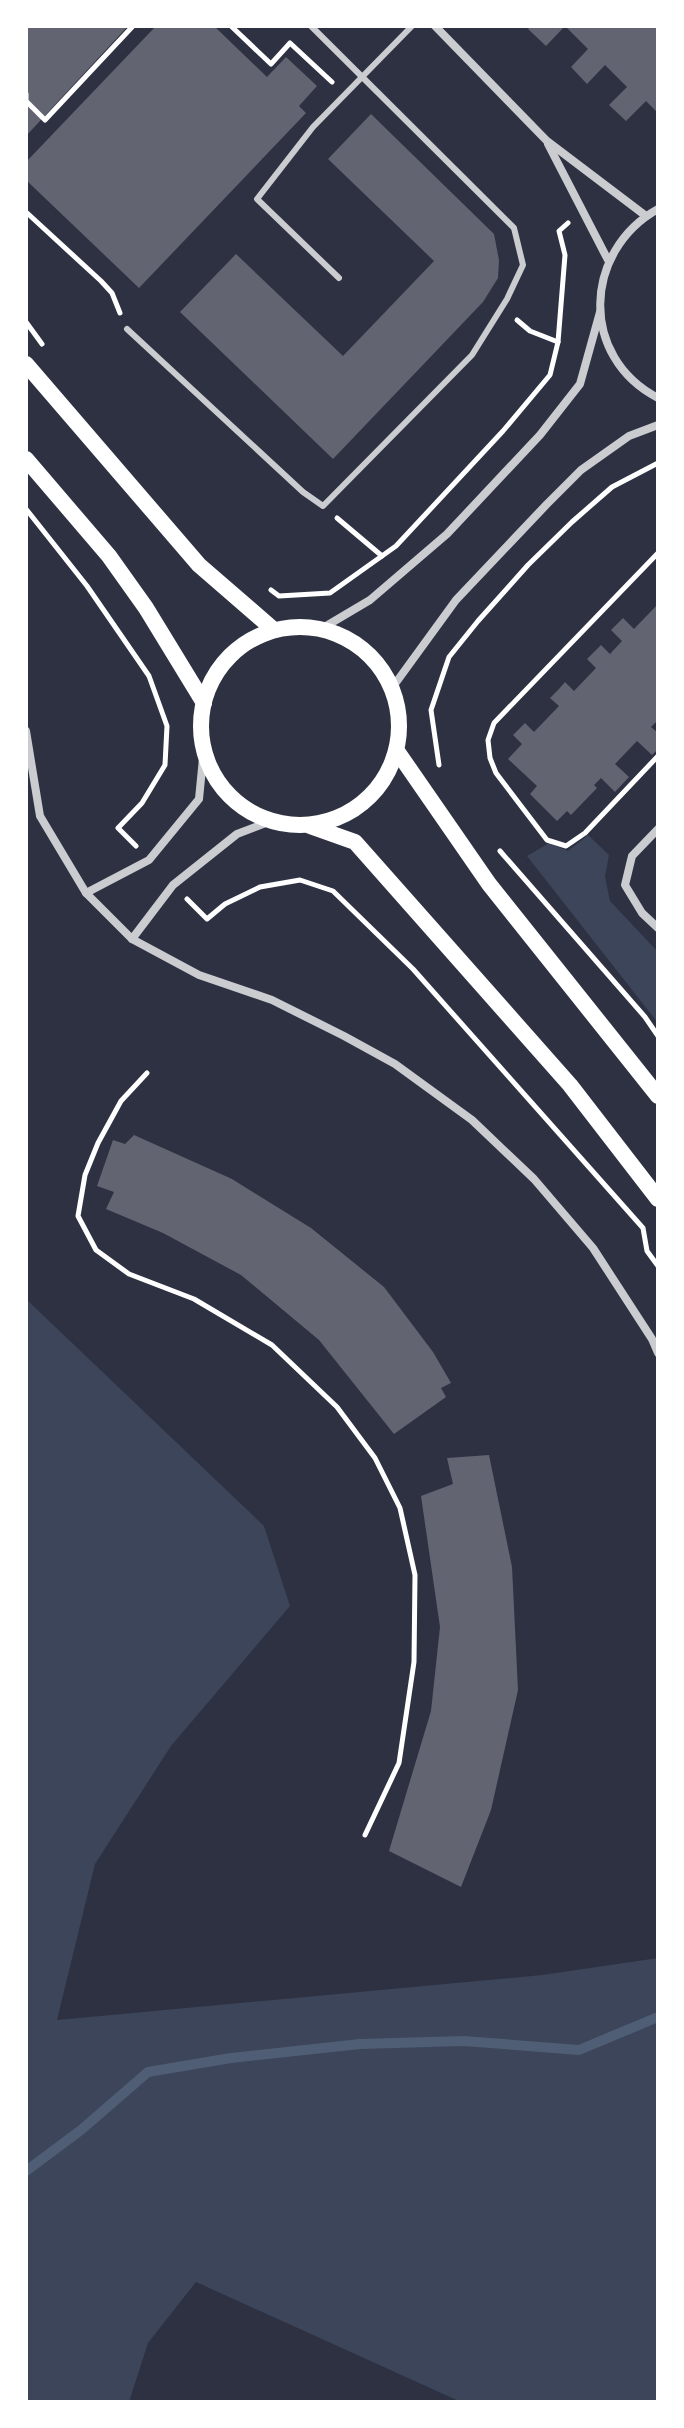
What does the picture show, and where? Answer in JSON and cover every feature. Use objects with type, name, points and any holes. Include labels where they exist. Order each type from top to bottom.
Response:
[{"type":"main road","points":[[26,364],[199,565],[274,630]]},
{"type":"main road","points":[[26,459],[109,556],[146,608],[204,703]]},
{"type":"main road","points":[[297,627],[321,629],[347,639],[370,655],[392,688],[399,731],[397,751],[390,769],[380,786],[355,809],[332,820],[289,825],[250,811],[232,798],[212,771],[204,748],[201,725],[204,703],[212,681],[234,653],[253,639],[274,630],[297,627]]},
{"type":"main road","points":[[397,751],[489,884],[658,1096]]},
{"type":"main road","points":[[309,825],[355,842],[570,1085],[658,1199]]},
{"type":"street","points":[[435,26],[547,141],[646,216]]},
{"type":"street","points":[[547,141],[608,260]]},
{"type":"street","points":[[658,209],[624,236],[608,260],[600,286],[600,312],[606,342],[621,369],[643,390],[658,398]]},
{"type":"street","points":[[321,629],[370,600],[447,534],[540,435],[580,384],[600,312]]},
{"type":"street","points":[[392,688],[456,600],[581,470],[629,436],[658,425]]},
{"type":"street","points":[[26,731],[40,816],[86,893],[132,939],[199,975],[272,1000],[344,1036],[395,1064],[472,1120],[534,1179],[593,1248],[658,1353]]},
{"type":"street","points":[[86,893],[149,860],[199,799],[204,748]]},
{"type":"street","points":[[132,939],[173,885],[237,834],[271,821]]},
{"type":"street","points":[[658,829],[632,856],[625,885],[642,913],[658,928]]},
{"type":"lane","points":[[127,329],[303,492],[323,506],[472,355],[501,308],[523,265],[514,228],[311,26]]},
{"type":"lane","points":[[339,278],[257,199],[313,127],[412,26]]},
{"type":"path","points":[[26,94],[26,101],[45,120],[133,26]]},
{"type":"path","points":[[231,26],[271,64],[290,43],[344,94]]},
{"type":"path","points":[[267,587],[279,596],[330,593],[396,546],[503,431],[550,375],[558,342],[565,255],[559,231],[583,211]]},
{"type":"path","points":[[26,212],[112,293],[127,329]]},
{"type":"path","points":[[501,308],[530,331],[558,342]]},
{"type":"path","points":[[26,322],[43,346]]},
{"type":"path","points":[[445,774],[438,763],[431,710],[449,657],[528,565],[605,493],[658,463]]},
{"type":"path","points":[[581,470],[605,493]]},
{"type":"path","points":[[323,506],[382,556]]},
{"type":"path","points":[[26,509],[87,586],[149,676],[167,726],[165,765],[142,803],[118,828],[149,860]]},
{"type":"path","points":[[396,546],[415,562]]},
{"type":"path","points":[[658,553],[494,723],[488,740],[496,773],[547,840],[566,846],[585,833],[658,756]]},
{"type":"path","points":[[493,842],[645,1017],[658,1036]]},
{"type":"path","points":[[173,885],[207,919],[225,904],[260,887],[300,880],[333,891],[413,969],[643,1228],[647,1251],[658,1266]]},
{"type":"path","points":[[147,1073],[121,1101],[85,1175],[78,1216],[96,1250],[129,1274],[194,1299],[272,1345],[337,1407],[375,1458],[400,1508],[415,1575],[414,1662],[399,1763],[365,1835]]},
{"type":"shaded area","points":[[588,835],[609,855],[605,877],[610,901],[658,952],[658,1023],[527,856],[549,843],[568,851]]},
{"type":"shaded area","points":[[26,1299],[264,1526],[290,1606],[171,1746],[95,1864],[57,2020],[542,1975],[658,1958],[658,2402],[461,2402],[196,2282],[148,2343],[129,2402],[26,2402]]},
{"type":"building","points":[[26,26],[128,26],[26,136]]},
{"type":"building","points":[[156,26],[214,26],[267,77],[286,57],[317,86],[299,106],[306,113],[139,288],[26,180],[26,162]]},
{"type":"building","points":[[531,26],[565,26],[546,46],[528,29]]},
{"type":"building","points":[[565,26],[658,26],[658,113],[646,101],[626,121],[609,105],[627,87],[605,65],[587,84],[571,67],[588,49]]},
{"type":"building","points":[[371,114],[494,234],[499,260],[498,278],[483,302],[333,459],[180,312],[236,254],[343,356],[434,261],[328,159]]},
{"type":"building","points":[[658,604],[658,720],[651,727],[658,733],[658,749],[652,755],[637,741],[615,764],[629,777],[615,792],[601,778],[594,785],[597,788],[571,815],[567,811],[557,821],[530,794],[537,786],[508,759],[522,744],[513,735],[525,723],[534,732],[559,706],[550,698],[565,682],[574,691],[596,668],[587,659],[601,645],[610,654],[622,641],[611,630],[623,618],[634,629]]},
{"type":"building","points":[[134,1135],[232,1179],[311,1228],[384,1287],[433,1352],[451,1383],[441,1388],[446,1397],[394,1434],[319,1340],[241,1275],[163,1233],[106,1209],[114,1192],[97,1186],[113,1140],[125,1144]]},
{"type":"building","points":[[489,1455],[512,1567],[518,1690],[491,1810],[461,1887],[389,1851],[431,1711],[440,1627],[421,1496],[453,1484],[447,1458]]},
{"type":"waterway","points":[[26,2171],[81,2130],[148,2072],[231,2058],[360,2044],[464,2041],[579,2050],[658,2017]]}]
